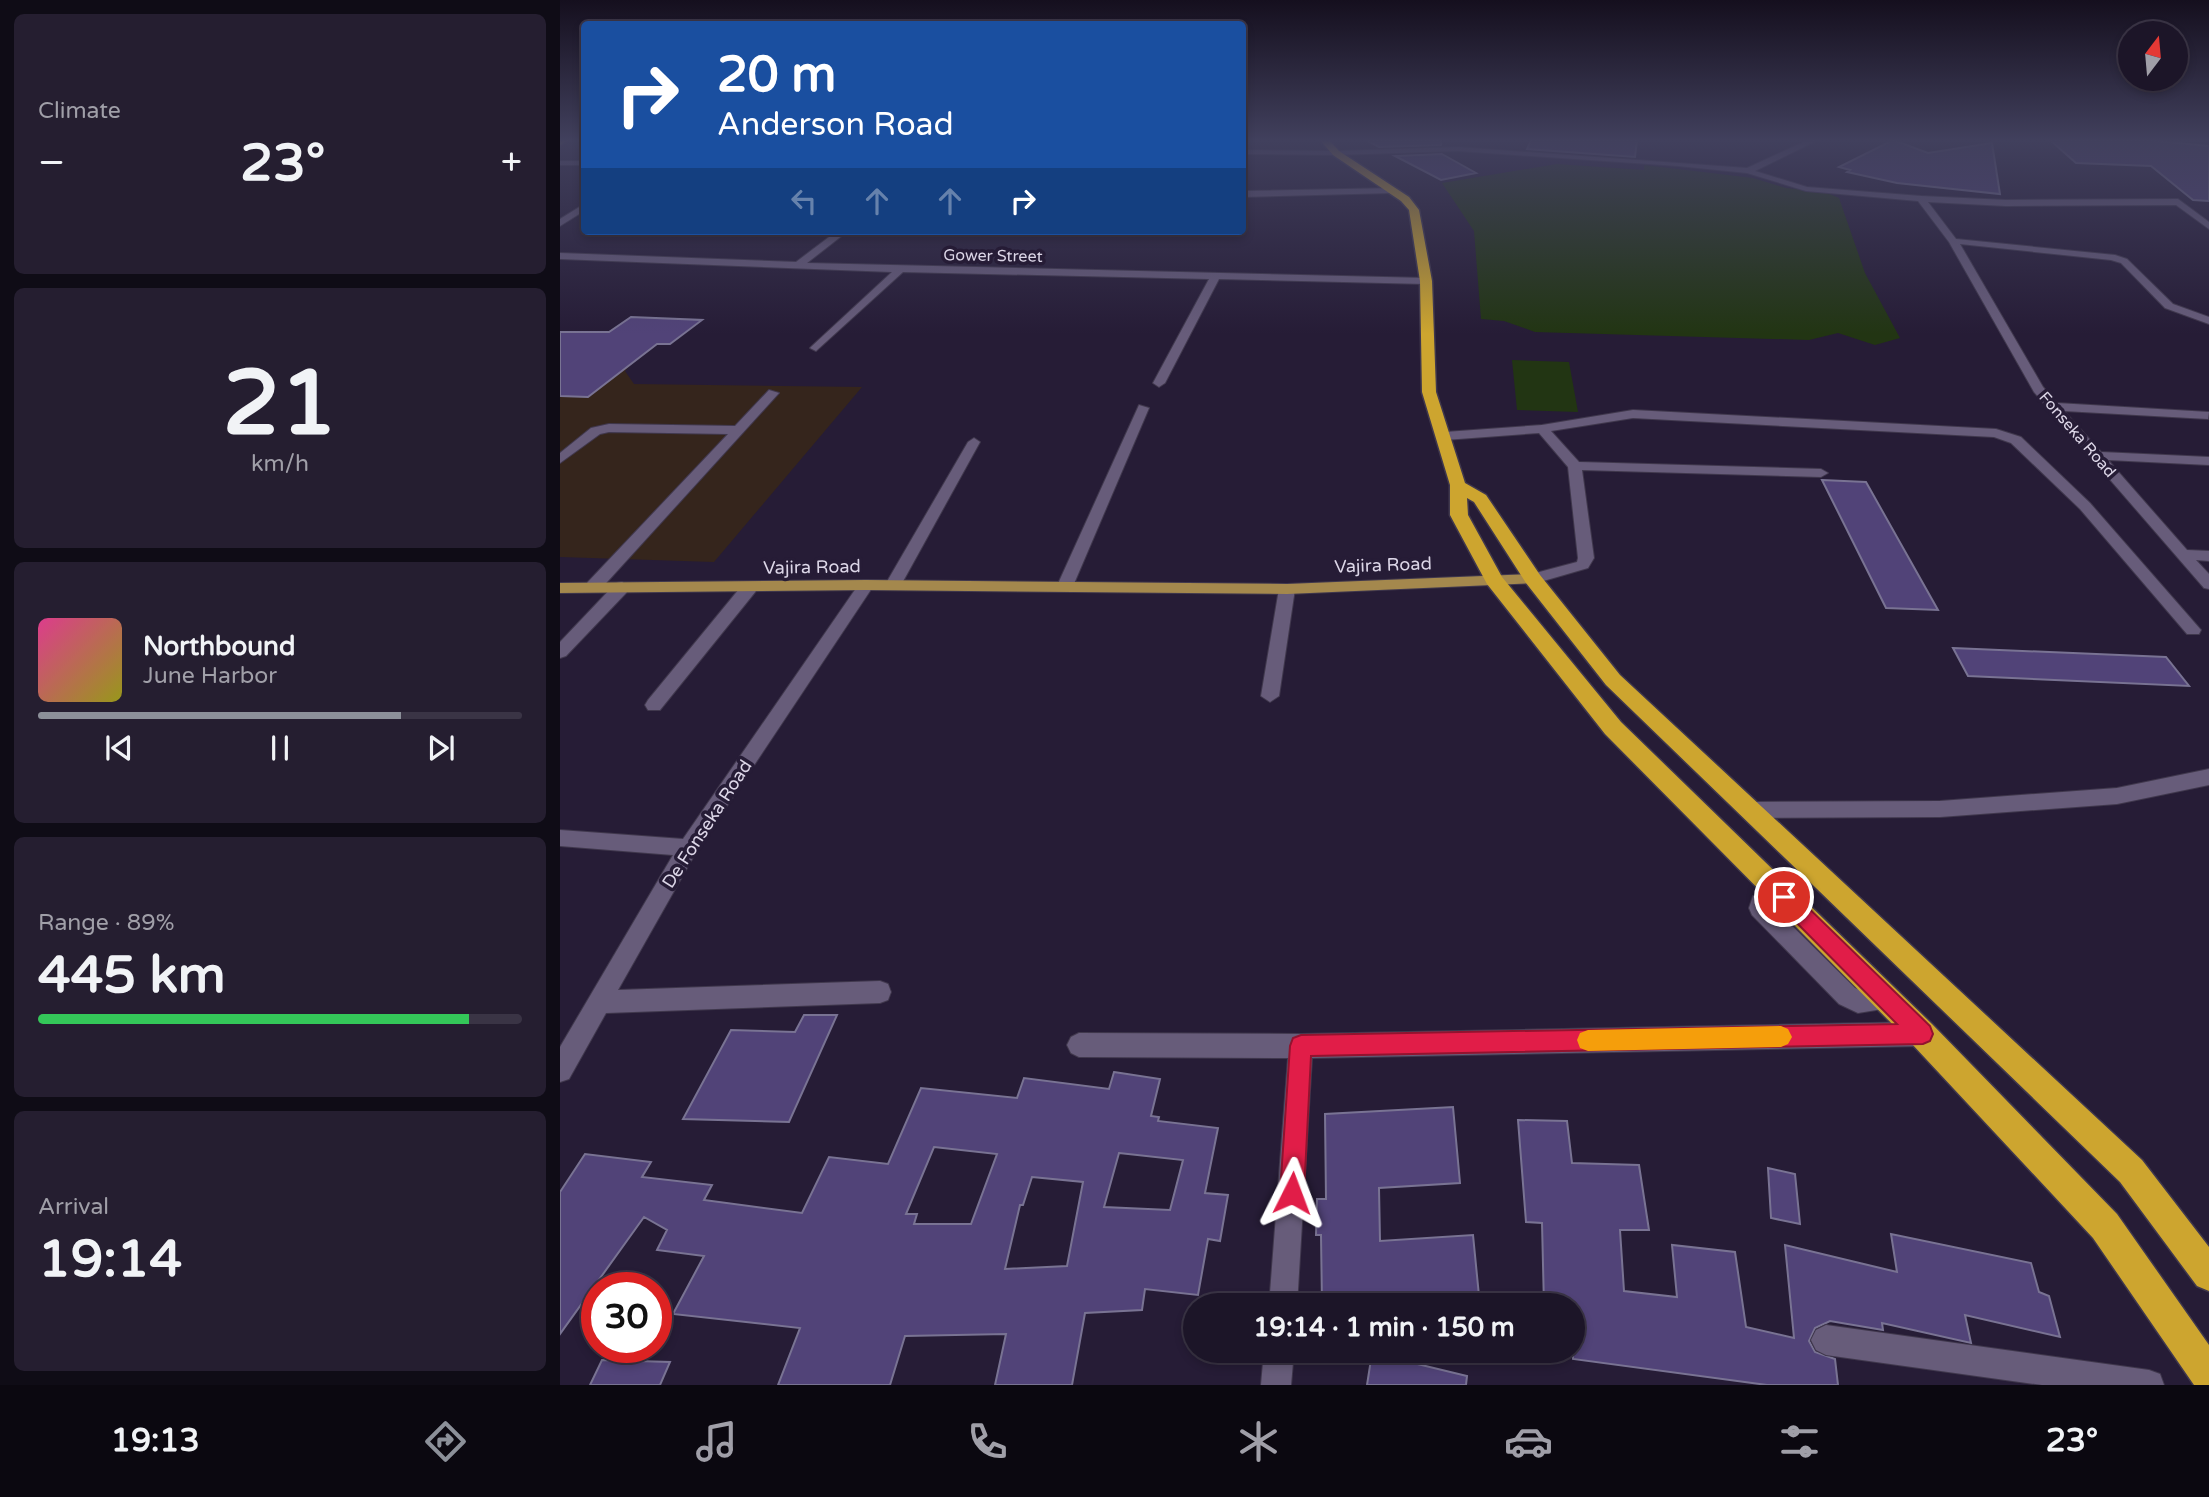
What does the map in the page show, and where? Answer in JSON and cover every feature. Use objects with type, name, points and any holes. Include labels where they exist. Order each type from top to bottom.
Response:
[{"type":"highway","points":[[1407,205],[1414,211],[1426,281],[1429,392],[1445,436],[1443,443],[1458,485],[1459,515],[1494,580],[1613,728],[1923,1034],[2105,1226],[2209,1376]]},
{"type":"highway","points":[[1458,485],[1480,499],[1533,579],[1614,680],[2131,1171],[2209,1274]]},
{"type":"main road","name":"Vajira Road","points":[[560,588],[893,585],[1287,589],[1533,579]]},
{"type":"street","name":"Fonseka Road","points":[[1925,205],[1953,241],[2038,388],[2209,584]]},
{"type":"street","points":[[2181,205],[2209,226]]},
{"type":"street","points":[[560,223],[581,210]]},
{"type":"street","points":[[798,265],[838,235]]},
{"type":"street","points":[[1953,241],[2112,257],[2124,261],[2169,306],[2209,321]]},
{"type":"street","name":"Gower Street","points":[[560,256],[901,269],[1426,281]]},
{"type":"street","points":[[816,348],[901,269]]},
{"type":"street","points":[[1159,383],[1216,275]]},
{"type":"street","points":[[592,588],[773,393]]},
{"type":"street","points":[[2054,407],[2208,415]]},
{"type":"street","points":[[1065,586],[1143,408]]},
{"type":"street","points":[[1445,436],[1542,429],[1633,414],[1996,433],[2017,440],[2085,506],[2193,630]]},
{"type":"street","points":[[560,459],[596,431],[609,428],[737,430]]},
{"type":"street","points":[[1533,579],[1583,565],[1586,558],[1575,466],[1542,429]]},
{"type":"street","points":[[893,585],[974,442]]},
{"type":"street","points":[[2098,456],[2209,461]]},
{"type":"street","points":[[1575,466],[1821,473]]},
{"type":"street","points":[[2183,554],[2209,556]]},
{"type":"street","name":"De Fonseka Road","points":[[560,1070],[688,848],[866,585]]},
{"type":"street","points":[[560,652],[622,587]]},
{"type":"street","points":[[654,705],[750,587]]},
{"type":"street","points":[[1270,695],[1287,589]]},
{"type":"street","points":[[1749,810],[1940,809],[2117,796],[2209,776]]},
{"type":"street","points":[[560,838],[688,848]]},
{"type":"street","points":[[601,1002],[880,992]]},
{"type":"street","points":[[1079,1045],[1301,1046],[1923,1034]]},
{"type":"street","points":[[1284,1293],[1301,1046]]},
{"type":"street","points":[[1826,1340],[2149,1385]]},
{"type":"street","points":[[1276,1385],[1278,1363]]},
{"type":"shaded area","points":[[560,353],[637,358],[625,371],[634,384],[862,387],[714,562],[560,557]]},
{"type":"green space","points":[[1456,205],[1841,205],[1865,273],[1900,338],[1875,345],[1838,333],[1809,340],[1535,332],[1504,321],[1481,319],[1474,231]]},
{"type":"green space","points":[[1512,360],[1569,362],[1578,412],[1517,410]]},
{"type":"building","points":[[631,317],[702,320],[670,344],[657,344],[588,397],[560,396],[560,332],[609,332]]},
{"type":"building","points":[[1822,480],[1866,482],[1938,610],[1886,608]]},
{"type":"building","points":[[1953,648],[2166,657],[2189,686],[1968,676]]},
{"type":"building","points":[[804,1015],[837,1015],[789,1122],[683,1119],[731,1030],[795,1032]]},
{"type":"building","points":[[1114,1072],[1160,1079],[1151,1116],[1159,1117],[1158,1121],[1218,1128],[1205,1193],[1228,1195],[1220,1241],[1208,1239],[1198,1293],[1145,1289],[1142,1310],[1085,1313],[1072,1385],[995,1385],[1006,1334],[905,1336],[890,1385],[778,1385],[800,1328],[673,1314],[704,1256],[657,1250],[667,1230],[644,1217],[605,1272],[581,1272],[581,1305],[560,1334],[560,1192],[585,1154],[651,1162],[642,1177],[712,1185],[704,1200],[802,1213],[829,1157],[888,1164],[921,1088],[1017,1098],[1024,1078],[1109,1089]],"holes":[[[934,1147],[997,1154],[971,1224],[914,1224],[917,1214],[906,1214]],[[1119,1153],[1183,1160],[1170,1210],[1104,1207]],[[1032,1177],[1083,1182],[1067,1266],[1005,1269],[1020,1205],[1023,1205]]]},
{"type":"building","points":[[1453,1107],[1460,1183],[1379,1188],[1380,1241],[1473,1235],[1479,1293],[1322,1293],[1321,1235],[1316,1235],[1317,1199],[1326,1199],[1325,1114]]},
{"type":"building","points":[[1518,1120],[1567,1121],[1572,1163],[1639,1165],[1649,1230],[1620,1230],[1624,1291],[1677,1297],[1672,1245],[1735,1252],[1746,1327],[1794,1338],[1785,1245],[1897,1272],[1891,1234],[2031,1263],[2039,1292],[2049,1296],[2060,1337],[1965,1315],[1971,1343],[1882,1323],[1883,1330],[1830,1321],[1815,1328],[1809,1341],[1815,1352],[1835,1359],[1838,1385],[1767,1385],[1585,1361],[1585,1293],[1544,1293],[1542,1223],[1526,1222]]},
{"type":"building","points":[[1768,1168],[1795,1174],[1800,1224],[1771,1218]]},
{"type":"building","points":[[601,1363],[670,1363],[660,1385],[590,1385]]},
{"type":"building","points":[[1370,1363],[1413,1363],[1467,1376],[1466,1385],[1367,1385]]},
{"type":"slow traffic","points":[[1588,1040],[1781,1037]]},
{"type":"route","points":[[1292,1193],[1301,1046],[1923,1034],[1784,897]]}]
